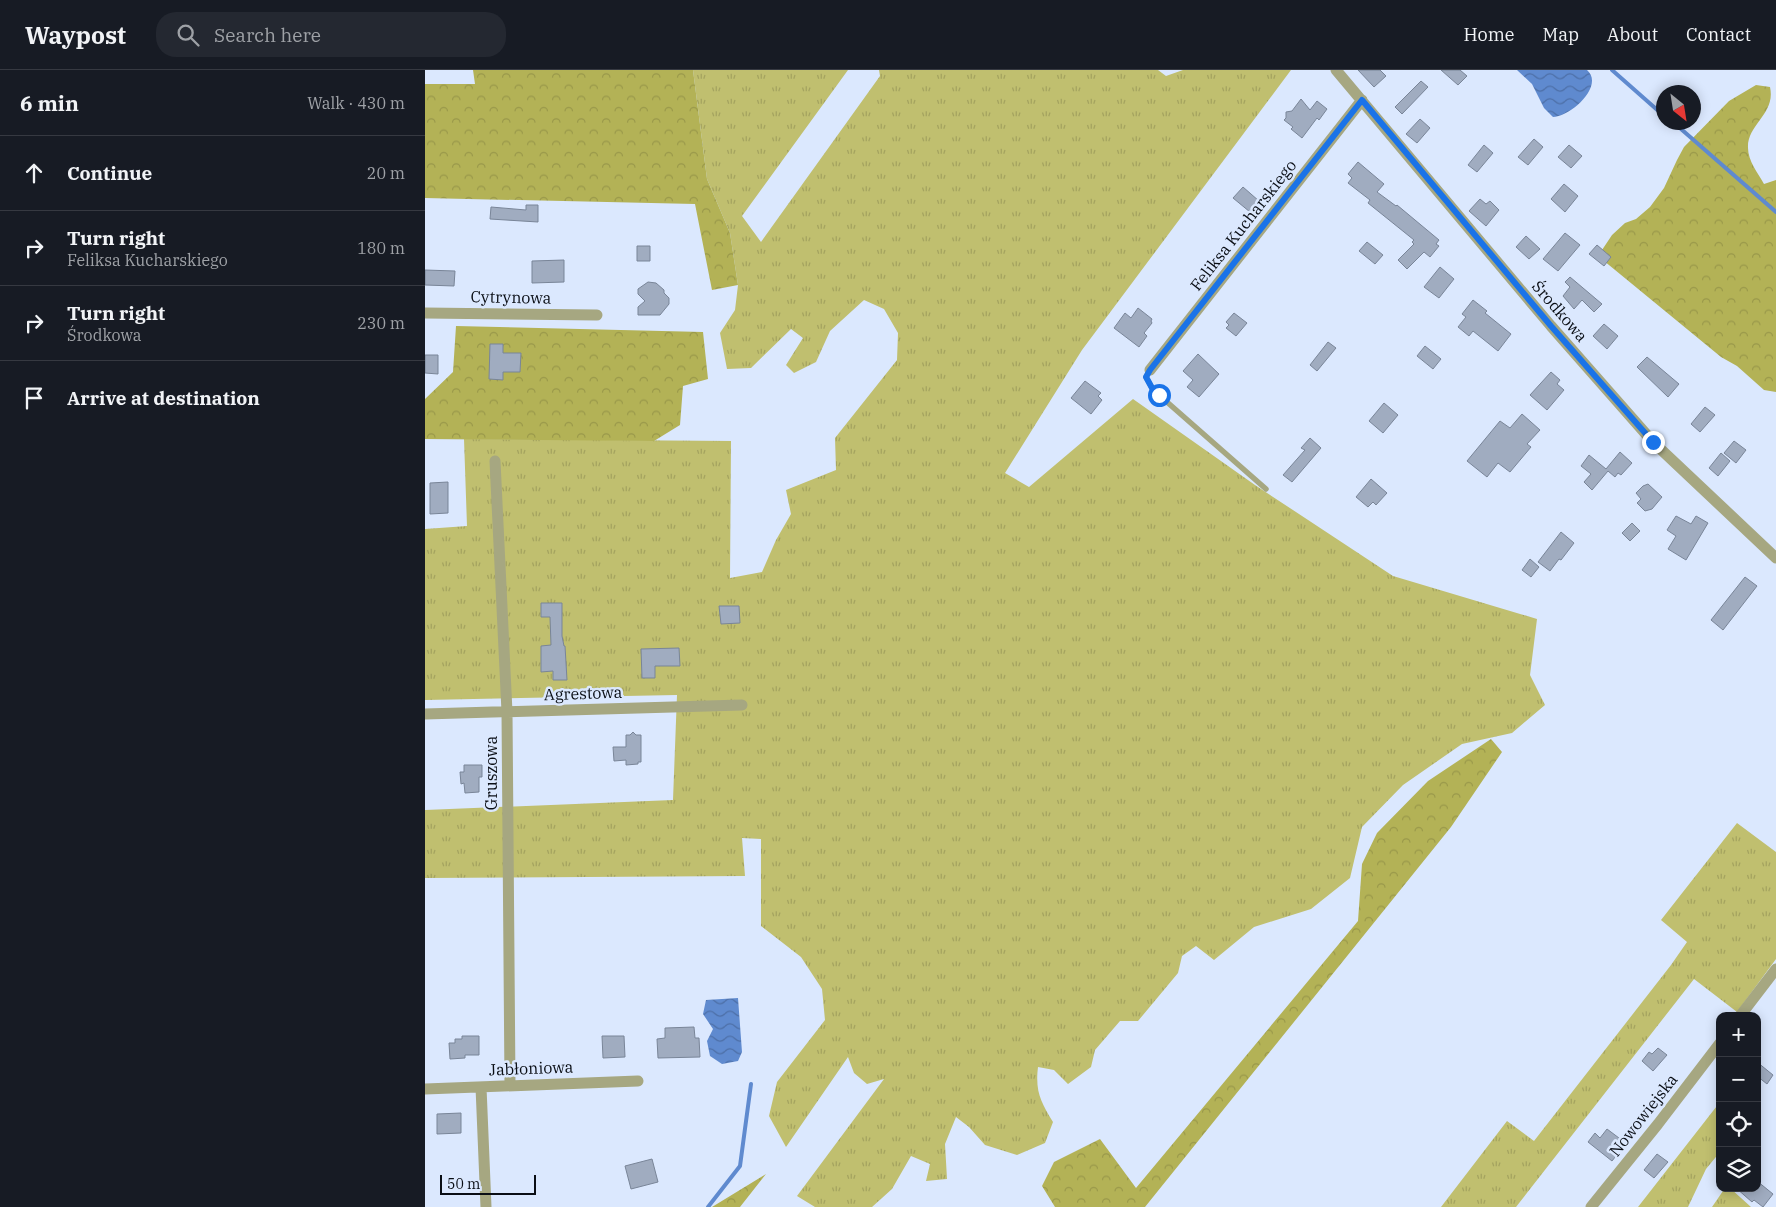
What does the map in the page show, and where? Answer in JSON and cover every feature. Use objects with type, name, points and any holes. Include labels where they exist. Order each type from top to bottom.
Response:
[{"type":"street","name":"Środkowa","points":[[1336,70],[1551,326],[1653,442],[1776,558]]},
{"type":"street","name":"Feliksa Kucharskiego","points":[[1150,370],[1362,100]]},
{"type":"street","name":"Cytrynowa","points":[[425,312],[597,315]]},
{"type":"street","name":"Gruszowa","points":[[495,461],[507,712],[510,1085]]},
{"type":"street","name":"Agrestowa","points":[[425,714],[742,705]]},
{"type":"street","points":[[1744,1012],[1776,969]]},
{"type":"street","name":"Nowowiejska","points":[[1591,1207],[1716,1048]]},
{"type":"street","name":"Jabłoniowa","points":[[425,1090],[481,1086],[638,1081]]},
{"type":"street","points":[[481,1086],[485,1207]]},
{"type":"lane","points":[[1150,370],[1146,377],[1152,388],[1266,489]]},
{"type":"green space","points":[[473,70],[693,70],[707,179],[730,233],[738,285],[712,290],[695,204],[425,198],[425,84],[475,84]]},
{"type":"green space","points":[[693,70],[848,70],[742,216],[761,242],[880,76],[879,70],[1158,70],[1166,76],[1183,70],[1291,70],[1082,350],[1005,473],[1029,487],[1133,399],[1255,485],[1393,576],[1537,619],[1530,675],[1545,705],[1512,733],[1462,744],[1403,785],[1362,827],[1350,878],[1311,909],[1254,927],[1214,960],[1196,946],[1182,956],[1178,973],[1138,1021],[1120,1021],[1095,1050],[1091,1067],[1068,1084],[1054,1070],[1038,1067],[1038,1090],[1053,1122],[1045,1143],[1017,1155],[985,1145],[969,1127],[956,1117],[945,1144],[947,1179],[926,1181],[930,1164],[911,1156],[892,1189],[872,1207],[815,1207],[797,1196],[884,1079],[867,1084],[854,1073],[848,1057],[786,1147],[769,1116],[777,1082],[825,1020],[822,989],[801,957],[761,926],[761,839],[742,838],[745,876],[425,878],[425,810],[673,800],[677,695],[425,700],[425,529],[467,526],[464,439],[731,441],[730,578],[762,572],[776,540],[791,514],[786,490],[836,470],[835,438],[897,360],[898,333],[884,309],[864,300],[830,331],[816,362],[794,373],[786,365],[803,338],[791,329],[751,368],[727,369],[720,333],[735,310],[738,285],[730,233],[707,179]]},
{"type":"green space","points":[[1756,85],[1770,87],[1769,105],[1752,132],[1748,153],[1764,184],[1776,180],[1776,392],[1764,390],[1737,366],[1721,357],[1598,256],[1612,235],[1625,223],[1636,219],[1650,207],[1664,188],[1684,147],[1729,101]]},
{"type":"green space","points":[[456,326],[703,332],[708,379],[683,386],[680,425],[654,441],[425,439],[425,399],[453,372]]},
{"type":"green space","points":[[1491,739],[1502,752],[1451,827],[1145,1207],[1055,1207],[1042,1186],[1054,1162],[1100,1139],[1136,1188],[1358,921],[1362,864],[1377,833],[1428,781]]},
{"type":"green space","points":[[1737,823],[1776,852],[1776,959],[1737,1012],[1694,979],[1516,1207],[1441,1207],[1507,1121],[1534,1141],[1671,965],[1687,942],[1661,920]]},
{"type":"green space","points":[[1716,1107],[1716,1157],[1706,1169],[1688,1207],[1638,1207]]},
{"type":"green space","points":[[766,1174],[740,1207],[712,1207]]},
{"type":"green space","points":[[1722,1192],[1734,1192],[1751,1207],[1712,1207]]},
{"type":"water","points":[[1517,70],[1587,70],[1592,84],[1589,92],[1576,106],[1560,116],[1553,117],[1544,108],[1532,84]]},
{"type":"water","points":[[738,998],[742,1052],[738,1061],[722,1064],[710,1056],[707,1041],[713,1029],[703,1014],[706,1000]]},
{"type":"building","points":[[1358,70],[1380,70],[1386,76],[1374,87]]},
{"type":"building","points":[[1441,70],[1460,70],[1467,76],[1458,85]]},
{"type":"building","points":[[1421,81],[1428,87],[1402,114],[1395,107]]},
{"type":"building","points":[[1301,99],[1310,110],[1317,101],[1327,109],[1319,120],[1317,118],[1302,138],[1284,120],[1286,112],[1292,111]]},
{"type":"building","points":[[1420,119],[1430,128],[1417,143],[1406,134]]},
{"type":"building","points":[[1534,139],[1543,147],[1528,165],[1518,157]]},
{"type":"building","points":[[1484,145],[1493,153],[1477,172],[1468,165]]},
{"type":"building","points":[[1569,145],[1582,156],[1571,168],[1558,157]]},
{"type":"building","points":[[1358,162],[1384,184],[1377,192],[1397,205],[1439,240],[1436,244],[1439,246],[1430,257],[1424,252],[1407,269],[1398,260],[1414,244],[1412,242],[1414,240],[1368,203],[1370,200],[1348,183],[1352,178],[1348,174]]},
{"type":"building","points":[[1564,184],[1578,196],[1565,212],[1551,199]]},
{"type":"building","points":[[1243,187],[1259,201],[1250,212],[1233,198]]},
{"type":"building","points":[[1480,199],[1486,204],[1490,201],[1499,210],[1486,226],[1469,211]]},
{"type":"building","points":[[526,205],[538,205],[538,222],[490,219],[491,207],[526,210]]},
{"type":"building","points":[[1565,233],[1580,245],[1558,271],[1543,259]]},
{"type":"building","points":[[1526,236],[1540,249],[1529,259],[1516,247]]},
{"type":"building","points":[[1367,242],[1383,255],[1375,264],[1359,251]]},
{"type":"building","points":[[1597,245],[1611,257],[1604,266],[1589,254]]},
{"type":"building","points":[[637,246],[650,246],[650,261],[637,261]]},
{"type":"building","points":[[564,260],[564,282],[532,283],[532,261]]},
{"type":"building","points":[[1440,267],[1454,279],[1439,298],[1424,287]]},
{"type":"building","points":[[425,270],[455,271],[454,286],[425,285]]},
{"type":"building","points":[[1570,277],[1602,304],[1594,312],[1582,300],[1574,309],[1563,296],[1570,287],[1565,282]]},
{"type":"building","points":[[648,282],[656,283],[669,298],[669,304],[660,315],[638,315],[638,307],[645,301],[638,294],[638,289]]},
{"type":"building","points":[[1473,300],[1487,311],[1485,313],[1511,334],[1498,351],[1473,331],[1469,336],[1458,327],[1466,317],[1462,314]]},
{"type":"building","points":[[1138,308],[1152,319],[1152,323],[1144,333],[1147,336],[1139,347],[1114,328],[1125,313],[1131,318]]},
{"type":"building","points":[[1234,313],[1247,323],[1236,336],[1226,328],[1229,325],[1226,322]]},
{"type":"building","points":[[1604,324],[1618,336],[1607,349],[1593,336]]},
{"type":"building","points":[[1328,342],[1336,348],[1317,371],[1310,365]]},
{"type":"building","points":[[490,344],[503,344],[503,353],[521,353],[520,372],[503,372],[503,380],[489,379]]},
{"type":"building","points":[[1425,346],[1441,359],[1433,369],[1417,356]]},
{"type":"building","points":[[1198,354],[1219,374],[1199,397],[1187,387],[1193,380],[1183,371]]},
{"type":"building","points":[[425,355],[438,355],[438,374],[425,373]]},
{"type":"building","points":[[1647,357],[1679,384],[1668,397],[1637,367]]},
{"type":"building","points":[[1551,372],[1560,380],[1557,384],[1564,390],[1547,410],[1530,395]]},
{"type":"building","points":[[1085,381],[1101,393],[1098,396],[1102,400],[1091,414],[1071,398]]},
{"type":"building","points":[[1384,403],[1398,415],[1383,433],[1369,421]]},
{"type":"building","points":[[1705,407],[1715,415],[1700,432],[1691,424]]},
{"type":"building","points":[[1522,414],[1540,430],[1527,444],[1531,447],[1510,472],[1498,463],[1487,477],[1467,461],[1500,421],[1510,428]]},
{"type":"building","points":[[1310,438],[1321,448],[1292,482],[1283,475],[1305,450],[1301,448]]},
{"type":"building","points":[[1734,441],[1746,450],[1736,463],[1724,453]]},
{"type":"building","points":[[1620,452],[1632,463],[1621,475],[1618,473],[1615,477],[1608,471],[1592,490],[1584,482],[1591,474],[1581,466],[1589,455],[1606,469]]},
{"type":"building","points":[[1721,453],[1730,461],[1718,476],[1709,468]]},
{"type":"building","points":[[1371,479],[1387,493],[1376,505],[1373,502],[1368,507],[1356,497]]},
{"type":"building","points":[[448,482],[448,513],[430,514],[430,483]]},
{"type":"building","points":[[1648,484],[1662,497],[1652,509],[1645,511],[1637,503],[1641,499],[1636,493]]},
{"type":"building","points":[[1676,516],[1691,524],[1696,516],[1708,523],[1686,560],[1668,549],[1676,536],[1667,530]]},
{"type":"building","points":[[1632,523],[1640,531],[1630,541],[1622,533]]},
{"type":"building","points":[[1561,532],[1574,543],[1550,571],[1538,562]]},
{"type":"building","points":[[1530,559],[1539,567],[1531,577],[1522,570]]},
{"type":"building","points":[[1745,577],[1757,586],[1723,630],[1711,620]]},
{"type":"building","points":[[541,603],[562,603],[562,636],[565,646],[567,680],[553,680],[553,671],[541,672],[541,646],[551,645],[550,617],[541,617]]},
{"type":"building","points":[[719,606],[739,606],[740,623],[721,624]]},
{"type":"building","points":[[679,648],[680,666],[655,666],[655,678],[642,678],[641,649]]},
{"type":"building","points":[[633,732],[636,735],[641,735],[641,762],[626,765],[626,760],[614,761],[613,747],[626,747],[626,735],[630,735]]},
{"type":"building","points":[[464,765],[482,765],[482,777],[479,777],[479,792],[465,793],[464,783],[461,784],[460,772],[464,772]]},
{"type":"building","points":[[694,1027],[695,1038],[699,1038],[700,1057],[658,1058],[657,1039],[665,1038],[665,1028]]},
{"type":"building","points":[[462,1036],[479,1036],[479,1055],[465,1055],[465,1058],[450,1059],[449,1043],[455,1043],[455,1039],[462,1039]]},
{"type":"building","points":[[602,1036],[624,1036],[625,1057],[603,1058]]},
{"type":"building","points":[[1658,1048],[1667,1055],[1653,1071],[1642,1061],[1649,1052],[1652,1054]]},
{"type":"building","points":[[1761,1065],[1773,1075],[1767,1084],[1761,1079]]},
{"type":"building","points":[[461,1113],[461,1133],[437,1134],[437,1114]]},
{"type":"building","points":[[1607,1129],[1623,1141],[1616,1150],[1619,1152],[1612,1161],[1588,1142],[1595,1133],[1600,1138]]},
{"type":"building","points":[[1657,1154],[1668,1162],[1654,1178],[1644,1170]]},
{"type":"building","points":[[652,1159],[658,1182],[631,1189],[625,1166]]},
{"type":"building","points":[[1761,1184],[1773,1194],[1763,1207],[1754,1200],[1752,1202],[1741,1192],[1761,1192]]},
{"type":"waterway","points":[[1612,70],[1656,109]]},
{"type":"waterway","points":[[1682,130],[1776,212]]},
{"type":"waterway","points":[[708,1207],[740,1166],[751,1084]]},
{"type":"route","points":[[1159,395],[1152,388],[1146,377],[1150,370],[1362,100],[1551,326],[1653,442]]}]
